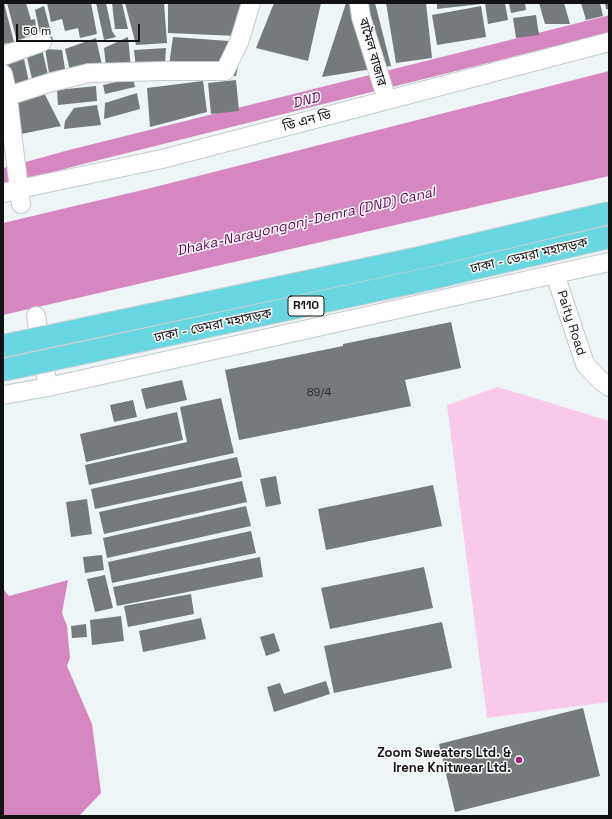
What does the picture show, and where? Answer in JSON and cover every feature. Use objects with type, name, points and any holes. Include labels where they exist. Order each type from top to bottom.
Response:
[{"type":"main road","name":"ঢাকা - ডেমরা মহাসড়ক","points":[[3,346],[419,258],[609,213]]},
{"type":"main road","name":"ঢাকা - ডেমরা মহাসড়ক","points":[[3,370],[424,280],[609,237]]},
{"type":"street","points":[[8,96],[52,82],[89,73],[224,71],[239,42],[251,3]]},
{"type":"street","name":"বামৈল বাজার","points":[[359,3],[387,100]]},
{"type":"street","points":[[3,56],[42,42]]},
{"type":"street","name":"ডি এন ডি","points":[[14,195],[162,159],[609,42]]},
{"type":"street","points":[[3,74],[8,96],[11,124],[14,195]]},
{"type":"street","points":[[3,396],[609,262]]},
{"type":"street","name":"Paity Road","points":[[555,274],[585,364],[601,381],[609,386]]},
{"type":"street","points":[[36,316],[48,387]]},
{"type":"shaded area","points":[[498,387],[609,421],[609,702],[487,718],[447,405]]},
{"type":"water","name":"Dhaka-Narayongonj-Demra (DND) Canal","points":[[609,71],[609,176],[3,315],[3,223],[151,188]]},
{"type":"water","points":[[68,580],[62,613],[67,626],[70,658],[67,666],[92,724],[101,793],[79,816],[3,816],[3,589],[9,596]]},
{"type":"building","points":[[3,3],[14,42],[3,44]]},
{"type":"building","points":[[7,3],[26,3],[31,20],[35,19],[37,39],[18,45]]},
{"type":"building","points":[[47,3],[91,3],[97,34],[80,38],[78,28],[65,31],[62,19],[51,22]]},
{"type":"building","points":[[96,3],[106,3],[112,31],[116,37],[104,40]]},
{"type":"building","points":[[112,3],[122,3],[128,29],[115,29]]},
{"type":"building","points":[[125,3],[164,3],[167,43],[136,45]]},
{"type":"building","points":[[168,3],[244,3],[237,36],[168,33]]},
{"type":"building","points":[[274,3],[321,3],[308,61],[256,48]]},
{"type":"building","points":[[346,3],[375,3],[391,66],[322,77]]},
{"type":"building","points":[[386,3],[426,3],[432,58],[396,63]]},
{"type":"building","points":[[437,3],[481,3],[481,4],[437,9]]},
{"type":"building","points":[[485,3],[505,3],[508,20],[488,24]]},
{"type":"building","points":[[509,3],[525,3],[526,10],[511,13]]},
{"type":"building","points":[[539,3],[564,3],[570,24],[545,24]]},
{"type":"building","points":[[581,3],[600,3],[603,16],[586,20]]},
{"type":"building","points":[[605,3],[609,3],[609,9],[606,9]]},
{"type":"building","points":[[44,6],[53,40],[42,42],[35,10]]},
{"type":"building","points":[[481,6],[486,37],[437,45],[432,15]]},
{"type":"building","points":[[536,15],[539,35],[516,38],[513,18]]},
{"type":"building","points":[[128,37],[131,68],[106,67],[104,48]]},
{"type":"building","points":[[173,37],[243,42],[236,76],[167,79]]},
{"type":"building","points":[[96,38],[105,79],[73,84],[65,49]]},
{"type":"building","points":[[166,48],[164,78],[137,78],[134,50]]},
{"type":"building","points":[[42,49],[48,75],[32,79],[26,53]]},
{"type":"building","points":[[45,49],[62,50],[66,75],[50,79]]},
{"type":"building","points":[[23,54],[30,87],[14,90],[5,61]]},
{"type":"building","points":[[133,78],[135,87],[105,94],[103,85]]},
{"type":"building","points":[[236,80],[239,111],[211,114],[208,83]]},
{"type":"building","points":[[203,81],[207,112],[150,127],[147,88]]},
{"type":"building","points":[[96,86],[97,101],[58,105],[57,90]]},
{"type":"building","points":[[42,89],[61,126],[21,134],[17,99]]},
{"type":"building","points":[[137,93],[140,109],[104,119],[105,103]]},
{"type":"building","points":[[97,105],[101,125],[64,129],[65,121],[74,108]]},
{"type":"building","points":[[451,322],[461,368],[405,380],[411,406],[239,440],[225,370]]},
{"type":"building","points":[[182,380],[187,400],[146,409],[141,389]]},
{"type":"building","points":[[221,398],[234,453],[89,485],[85,465],[187,442],[180,407]]},
{"type":"building","points":[[133,400],[137,417],[114,422],[110,405]]},
{"type":"building","points":[[177,412],[183,440],[86,462],[80,434]]},
{"type":"building","points":[[237,457],[242,477],[95,509],[91,489]]},
{"type":"building","points":[[276,476],[281,504],[266,507],[260,479]]},
{"type":"building","points":[[242,481],[247,502],[104,534],[99,512]]},
{"type":"building","points":[[433,485],[442,526],[326,550],[318,509]]},
{"type":"building","points":[[87,499],[92,534],[71,537],[66,502]]},
{"type":"building","points":[[246,506],[251,526],[107,558],[103,538]]},
{"type":"building","points":[[251,531],[256,553],[112,583],[108,562]]},
{"type":"building","points":[[102,555],[104,570],[85,573],[83,557]]},
{"type":"building","points":[[260,557],[263,577],[117,606],[113,587]]},
{"type":"building","points":[[424,567],[433,608],[330,629],[321,588]]},
{"type":"building","points":[[105,575],[113,608],[95,612],[87,579]]},
{"type":"building","points":[[191,594],[194,614],[128,627],[124,606]]},
{"type":"building","points":[[121,616],[124,641],[92,645],[90,620]]},
{"type":"building","points":[[201,618],[206,639],[143,652],[139,631]]},
{"type":"building","points":[[442,622],[452,668],[334,693],[324,646]]},
{"type":"building","points":[[86,624],[87,637],[72,638],[71,626]]},
{"type":"building","points":[[274,633],[280,651],[266,656],[260,637]]},
{"type":"building","points":[[326,681],[330,694],[274,712],[267,687],[280,683],[284,694]]},
{"type":"building","name":"Zoom Sweaters Ltd. & Irene Knitwear Ltd.","points":[[583,708],[600,776],[455,812],[439,744]]},
{"type":"waterway","name":"DND","points":[[3,177],[76,157],[609,24]]},
{"type":"place","name":"Zoom Sweaters Ltd. & Irene Knitwear Ltd.","points":[[519,760]]}]
